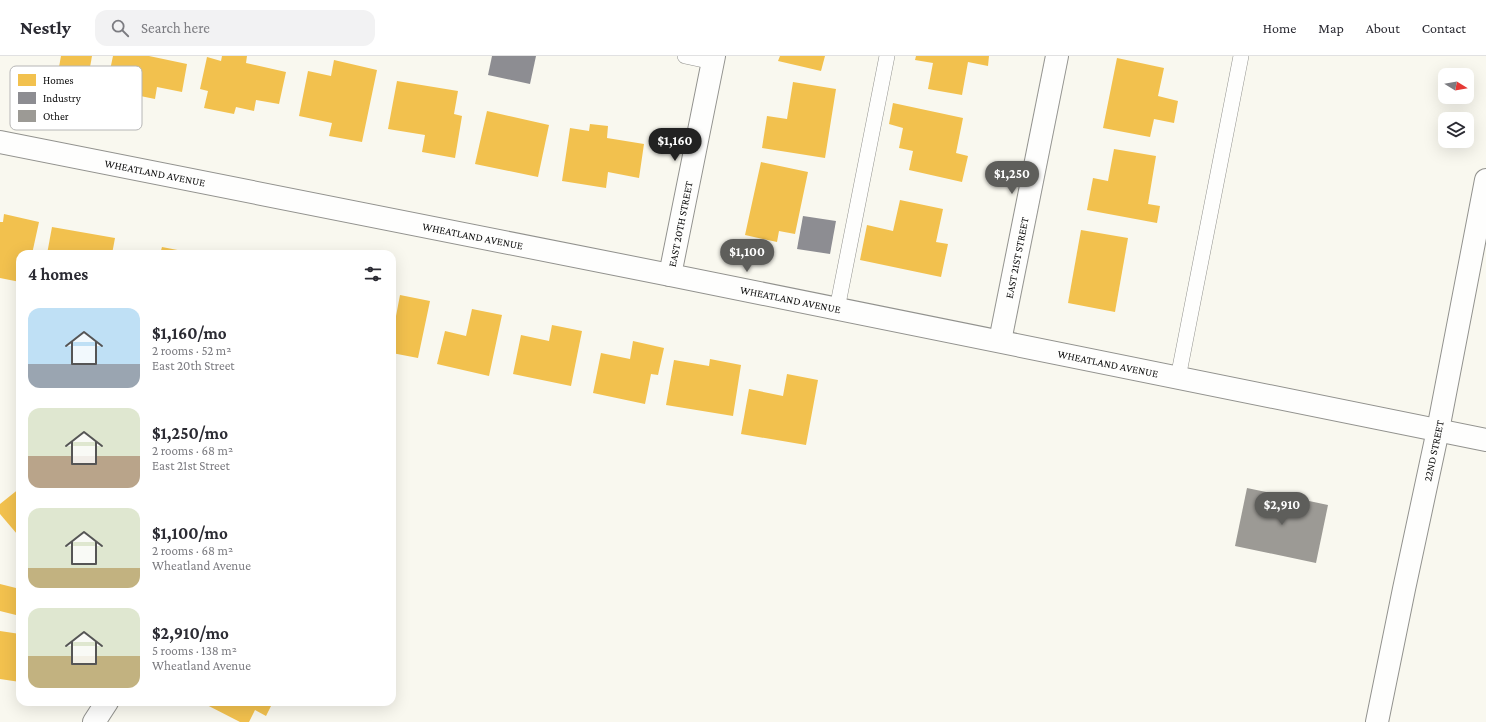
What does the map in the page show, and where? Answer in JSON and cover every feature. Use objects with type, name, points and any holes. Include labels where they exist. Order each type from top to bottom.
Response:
[{"type":"street","name":"EAST 21ST STREET","points":[[1000,342],[1058,56]]},
{"type":"street","name":"EAST 20TH STREET","points":[[670,275],[714,59]]},
{"type":"street","name":"WHEATLAND AVENUE","points":[[0,142],[837,308],[1486,440]]},
{"type":"street","name":"22ND STREET","points":[[1378,722],[1404,589],[1438,430],[1486,180]]},
{"type":"street","points":[[94,722],[104,706]]},
{"type":"lane","points":[[685,56],[714,59]]},
{"type":"lane","points":[[837,308],[887,56]]},
{"type":"lane","points":[[1178,378],[1241,56]]},
{"type":"building: Homes","points":[[61,56],[92,56],[90,66],[59,66]]},
{"type":"building: Homes","points":[[113,56],[149,56],[187,64],[182,92],[157,87],[155,99],[142,96],[142,66],[111,66]]},
{"type":"building: Homes","points":[[222,56],[247,56],[246,63],[286,72],[279,104],[256,100],[254,111],[236,107],[234,114],[204,108],[208,91],[200,89],[207,57],[221,61]]},
{"type":"building: Homes","points":[[780,56],[825,56],[821,71],[778,61]]},
{"type":"building: Homes","points":[[916,56],[989,56],[988,66],[968,62],[962,95],[928,89],[933,63],[915,60]]},
{"type":"building: Homes","points":[[1117,58],[1164,68],[1158,96],[1178,101],[1174,123],[1154,119],[1150,137],[1103,128]]},
{"type":"building: Homes","points":[[334,60],[377,70],[362,142],[329,136],[332,123],[299,116],[308,71],[331,76]]},
{"type":"building: Homes","points":[[397,81],[458,91],[454,114],[462,116],[455,158],[422,152],[425,135],[388,129]]},
{"type":"building: Homes","points":[[793,82],[836,89],[825,158],[762,148],[767,116],[787,119]]},
{"type":"building: Homes","points":[[893,103],[963,118],[956,153],[968,156],[962,182],[909,170],[913,151],[899,148],[903,128],[889,124]]},
{"type":"building: Homes","points":[[487,111],[549,125],[538,177],[475,164]]},
{"type":"building: Homes","points":[[590,124],[608,126],[607,138],[644,144],[639,178],[608,172],[606,188],[562,181],[570,128],[589,131]]},
{"type":"building: Homes","points":[[1114,149],[1156,156],[1148,204],[1160,206],[1157,223],[1087,210],[1093,178],[1108,181]]},
{"type":"building: Homes","points":[[761,162],[808,172],[795,234],[779,231],[777,242],[745,235]]},
{"type":"building: Homes","points":[[900,200],[943,209],[936,242],[948,244],[941,277],[860,260],[867,225],[893,231]]},
{"type":"building: Homes","points":[[4,214],[39,222],[33,250],[16,250],[16,281],[0,278],[0,222],[3,222]]},
{"type":"building: Homes","points":[[52,227],[115,238],[113,250],[48,250]]},
{"type":"building: Homes","points":[[1081,230],[1128,238],[1115,312],[1068,303]]},
{"type":"building: Homes","points":[[162,247],[178,250],[161,250]]},
{"type":"building: Homes","points":[[400,295],[430,301],[418,358],[396,354],[396,316]]},
{"type":"building: Homes","points":[[472,309],[502,315],[489,376],[437,364],[445,331],[466,336]]},
{"type":"building: Homes","points":[[552,325],[582,331],[571,386],[513,374],[521,335],[549,341]]},
{"type":"building: Homes","points":[[633,341],[664,348],[658,375],[651,374],[645,404],[593,393],[601,353],[630,359]]},
{"type":"building: Homes","points":[[710,359],[741,365],[733,416],[666,405],[674,360],[709,366]]},
{"type":"building: Homes","points":[[787,374],[818,380],[806,445],[741,434],[749,389],[783,396]]},
{"type":"building: Homes","points":[[16,491],[16,533],[0,514],[0,504]]},
{"type":"building: Homes","points":[[0,584],[16,588],[16,615],[0,611]]},
{"type":"building: Homes","points":[[0,631],[16,633],[16,681],[0,679]]},
{"type":"building: Homes","points":[[209,706],[271,706],[266,716],[255,710],[249,722],[240,722]]},
{"type":"building: Industry","points":[[492,56],[536,56],[530,84],[488,75]]},
{"type":"building: Industry","points":[[803,216],[836,221],[830,254],[797,249]]},
{"type":"building: Other","points":[[1247,488],[1328,505],[1316,563],[1235,546]]}]
